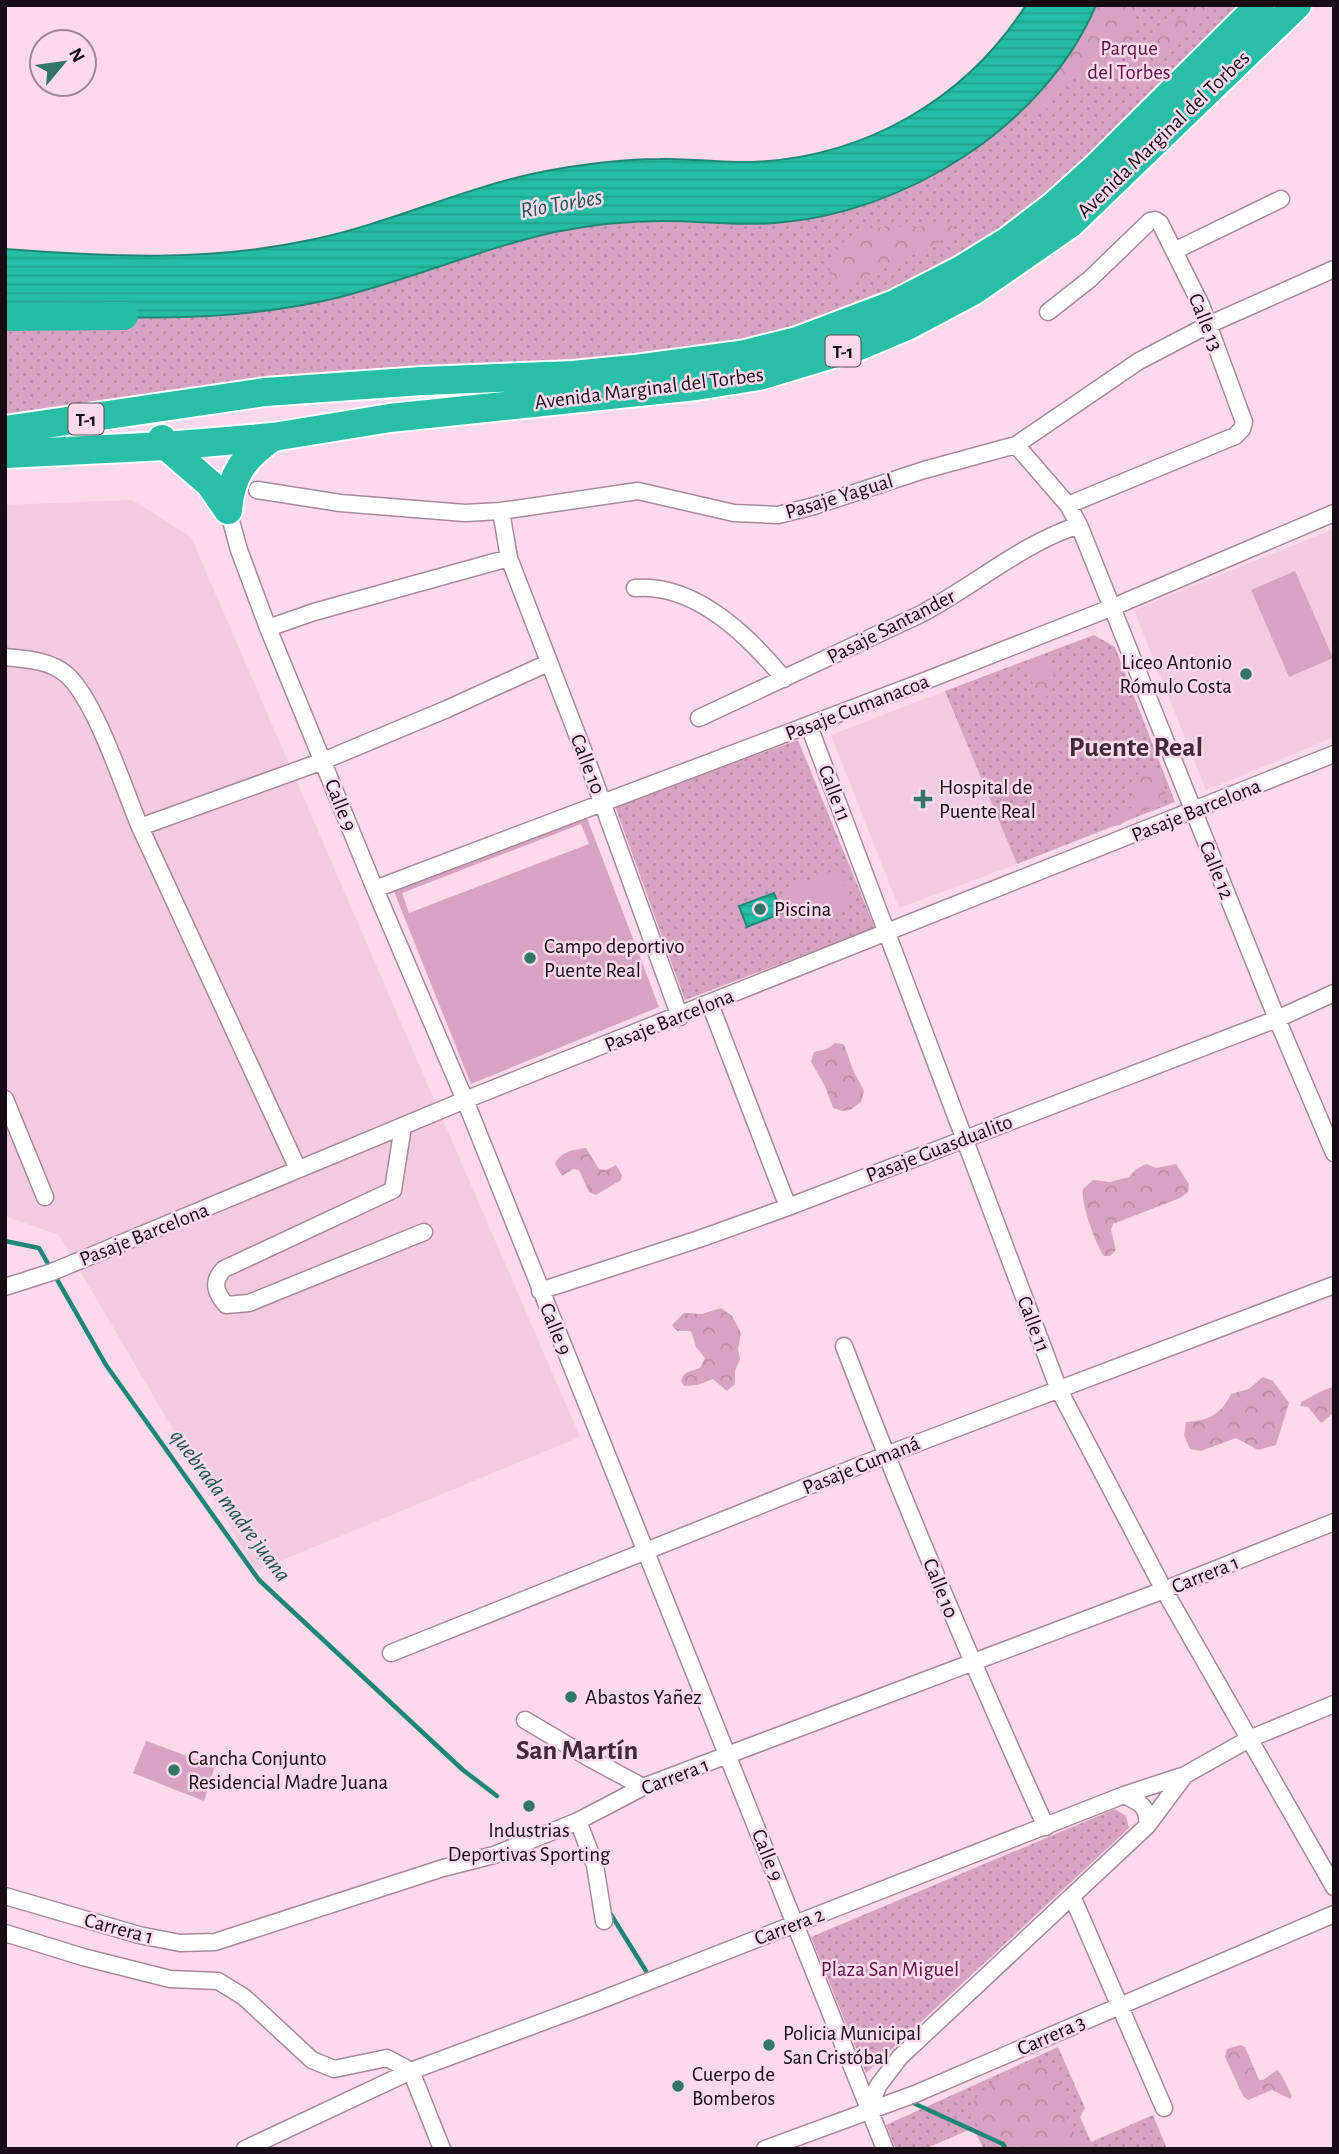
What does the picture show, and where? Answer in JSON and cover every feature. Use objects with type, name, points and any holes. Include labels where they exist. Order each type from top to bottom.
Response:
[{"type":"highway","name":"Avenida Marginal del Torbes","points":[[5,430],[265,392],[422,381],[573,375],[745,354],[797,341],[895,304],[961,270],[1008,241],[1055,205],[1140,126],[1260,5]]},
{"type":"highway","name":"Avenida Marginal del Torbes","points":[[5,454],[166,446],[274,437],[390,418],[696,386],[760,376],[859,346],[909,325],[973,291],[1071,223],[1297,5]]},
{"type":"highway","points":[[228,510],[230,491],[240,468],[251,453],[274,437],[272,414],[265,392]]},
{"type":"highway","points":[[168,408],[160,424],[160,436],[166,446],[210,484],[228,510]]},
{"type":"street","points":[[1174,251],[1281,199]]},
{"type":"street","name":"Calle 13","points":[[1048,312],[1090,279],[1150,221],[1155,220],[1160,223],[1201,305],[1244,422],[1242,429],[1235,436],[1068,505]]},
{"type":"street","name":"Pasaje Yagual","points":[[257,490],[340,503],[465,513],[501,511],[638,491],[734,513],[778,515],[1016,445],[1139,361],[1208,325],[1334,269]]},
{"type":"street","name":"Calle 12","points":[[1016,445],[1068,505],[1079,525],[1277,1019],[1334,1153]]},
{"type":"street","name":"Calle 9","points":[[228,510],[239,550],[268,628],[465,1100],[885,2149]]},
{"type":"street","name":"Calle 10","points":[[501,511],[509,558],[536,624],[548,663],[680,1017]]},
{"type":"street","name":"Pasaje Cumanacoa","points":[[375,889],[809,726],[1114,607],[1334,513]]},
{"type":"street","name":"Pasaje Santander","points":[[699,719],[950,599],[1039,541],[1079,525]]},
{"type":"street","points":[[268,628],[314,612],[509,558]]},
{"type":"street","points":[[635,588],[652,587],[673,593],[725,620],[756,646],[785,679]]},
{"type":"street","points":[[5,657],[40,660],[66,674],[83,697],[298,1169]]},
{"type":"street","points":[[140,827],[323,761],[548,663]]},
{"type":"street","name":"Calle 11","points":[[809,726],[1059,1390],[1164,1590],[1334,1887]]},
{"type":"street","name":"Pasaje Barcelona","points":[[5,1287],[52,1272],[465,1100],[680,1017],[1334,754]]},
{"type":"street","name":"Pasaje Guasdualito","points":[[540,1291],[788,1207],[1277,1019],[1334,993]]},
{"type":"street","points":[[710,1004],[788,1207]]},
{"type":"street","points":[[5,1099],[45,1197]]},
{"type":"street","points":[[403,1126],[393,1190],[224,1269],[215,1283],[216,1293],[226,1305],[249,1303],[424,1232]]},
{"type":"street","name":"Pasaje Cumaná","points":[[391,1653],[886,1455],[1334,1285]]},
{"type":"street","name":"Calle 10","points":[[844,1346],[972,1664],[1046,1827]]},
{"type":"street","name":"Carrera 1","points":[[5,1896],[139,1935],[180,1943],[215,1942],[443,1868],[495,1855],[578,1821],[643,1787],[972,1664],[1334,1522]]},
{"type":"street","name":"Carrera 2","points":[[245,2149],[411,2071],[596,2002],[1124,1795],[1185,1775],[1249,1739],[1334,1704]]},
{"type":"street","points":[[525,1720],[643,1787]]},
{"type":"street","points":[[869,2109],[878,2086],[900,2057],[1147,1826],[1185,1775]]},
{"type":"street","points":[[1124,1795],[1146,1808],[1147,1826]]},
{"type":"street","points":[[578,1821],[595,1865],[604,1921]]},
{"type":"street","points":[[1072,1896],[1164,2108]]},
{"type":"street","name":"Carrera 3","points":[[765,2149],[915,2094],[1334,1914]]},
{"type":"street","points":[[5,1933],[83,1957],[170,1979],[218,1981],[244,1997],[313,2060],[334,2069],[387,2058],[411,2071],[442,2149]]},
{"type":"shaded area","points":[[132,500],[191,537],[580,1437],[256,1571],[59,1235],[5,1216],[5,505]]},
{"type":"shaded area","name":"Liceo Antonio Rómulo Costa","points":[[1334,529],[1334,737],[1206,790],[1134,610]]},
{"type":"shaded area","name":"Hospital de Puente Real","points":[[945,691],[1017,864],[899,908],[831,735]]},
{"type":"green space","name":"Parque del Torbes","points":[[1096,5],[1260,5],[1055,205],[797,341],[5,430],[5,311],[127,317],[247,313],[361,292],[524,240],[590,226],[651,221],[725,224],[774,222],[845,211],[914,186],[958,161],[1000,130],[1042,86],[1091,17]]},
{"type":"green space","points":[[1096,5],[1138,5],[1125,44],[1113,61],[1095,72],[1064,84],[1049,107],[1039,113],[1033,112],[1025,106],[1065,59]]},
{"type":"green space","points":[[1191,5],[1219,5],[1171,52],[1160,57],[1152,48],[1155,41]]},
{"type":"green space","points":[[944,223],[953,227],[949,237],[846,286],[832,284],[829,270],[834,257],[841,245],[859,232],[880,227],[920,227]]},
{"type":"green space","points":[[1295,571],[1333,658],[1289,677],[1251,590]]},
{"type":"green space","points":[[1094,635],[1115,647],[1175,802],[1017,864],[945,691]]},
{"type":"green space","points":[[1039,660],[1050,661],[1054,676],[1052,687],[1044,699],[1036,693],[1029,672],[1032,665]]},
{"type":"green space","points":[[798,740],[875,928],[685,1000],[615,806]]},
{"type":"green space","points":[[1147,768],[1155,770],[1163,782],[1163,806],[1143,810],[1120,825],[1107,827],[1103,821],[1133,807],[1134,777]]},
{"type":"green space","name":"Campo deportivo Puente Real","points":[[587,818],[659,1007],[471,1084],[393,889]],"holes":[[[581,824],[589,844],[409,913],[402,893]]]},
{"type":"green space","points":[[838,869],[851,902],[798,923],[785,890]]},
{"type":"green space","points":[[835,1043],[845,1047],[864,1091],[861,1102],[850,1110],[833,1108],[825,1086],[811,1062],[814,1052],[827,1049]]},
{"type":"green space","points":[[586,1148],[599,1169],[606,1170],[616,1165],[622,1175],[621,1180],[596,1195],[589,1192],[579,1170],[573,1169],[562,1176],[555,1164],[568,1152]]},
{"type":"green space","points":[[1146,1164],[1156,1168],[1176,1164],[1189,1184],[1188,1192],[1180,1198],[1113,1224],[1111,1230],[1116,1250],[1110,1256],[1104,1256],[1089,1223],[1083,1189],[1093,1180],[1110,1182],[1129,1177],[1136,1169]]},
{"type":"green space","points":[[721,1308],[732,1316],[741,1333],[735,1384],[727,1391],[713,1379],[698,1385],[684,1386],[681,1381],[684,1375],[700,1368],[705,1358],[696,1347],[691,1331],[677,1331],[672,1325],[684,1313],[702,1314]]},
{"type":"green space","points":[[1263,1377],[1273,1381],[1289,1403],[1276,1445],[1258,1450],[1236,1438],[1201,1451],[1190,1449],[1184,1435],[1186,1422],[1213,1415],[1223,1407],[1231,1394],[1249,1389]]},
{"type":"green space","points":[[1334,1387],[1334,1412],[1323,1422],[1320,1422],[1308,1407],[1300,1406],[1301,1402]]},
{"type":"green space","name":"Cancha Conjunto Residencial Madre Juana","points":[[146,1741],[215,1766],[204,1801],[133,1773]]},
{"type":"green space","name":"Plaza San Miguel","points":[[1115,1809],[1126,1816],[1129,1828],[866,2073],[811,1937]]},
{"type":"green space","points":[[1240,2045],[1245,2047],[1259,2080],[1277,2070],[1292,2096],[1290,2099],[1272,2090],[1248,2100],[1243,2096],[1225,2057],[1227,2049]]},
{"type":"green space","points":[[1058,2047],[1085,2108],[1080,2117],[1091,2142],[1153,2115],[1167,2149],[984,2149],[973,2128],[925,2149],[896,2149],[886,2125]]},
{"type":"green space","points":[[1030,2062],[1050,2069],[1055,2074],[1068,2121],[1079,2143],[1102,2147],[1118,2146],[1122,2149],[995,2149],[969,2114],[969,2107],[985,2087]]},
{"type":"water","points":[[1026,5],[1096,5],[1073,49],[1042,89],[1006,125],[965,156],[920,182],[872,202],[824,216],[775,223],[649,221],[568,230],[499,247],[360,292],[251,313],[128,317],[5,311],[5,249],[161,256],[237,251],[344,232],[488,186],[560,168],[646,159],[753,162],[794,158],[834,149],[873,135],[909,117],[942,95],[973,69],[1001,39]]},
{"type":"water","name":"Piscina","points":[[774,893],[782,913],[747,927],[739,906]]},
{"type":"waterway","name":"Río Torbes","points":[[5,317],[124,316]]},
{"type":"waterway","name":"quebrada madre juana","points":[[5,1241],[39,1248],[106,1365],[259,1580],[463,1770],[497,1796]]},
{"type":"waterway","name":"quebrada madre juana","points":[[610,1913],[646,1971]]},
{"type":"waterway","name":"quebrada madre juana","points":[[911,2102],[1003,2144],[1006,2149]]},
{"type":"place","name":"Liceo Antonio Rómulo Costa","points":[[1246,674]]},
{"type":"place","name":"Hospital de Puente Real","points":[[923,799]]},
{"type":"place","name":"Piscina","points":[[760,909]]},
{"type":"place","name":"Campo deportivo Puente Real","points":[[530,958]]},
{"type":"place","name":"Abastos Yañez","points":[[571,1697]]},
{"type":"place","name":"Cancha Conjunto Residencial Madre Juana","points":[[174,1770]]},
{"type":"place","name":"Industrias Deportivas Sporting","points":[[529,1806]]},
{"type":"place","name":"Policia Municipal San Cristóbal","points":[[769,2045]]},
{"type":"place","name":"Cuerpo de Bomberos","points":[[678,2086]]},
{"type":"district","name":"Puente Real","points":[[1136,746]]},
{"type":"district","name":"San Martín","points":[[577,1749]]}]
